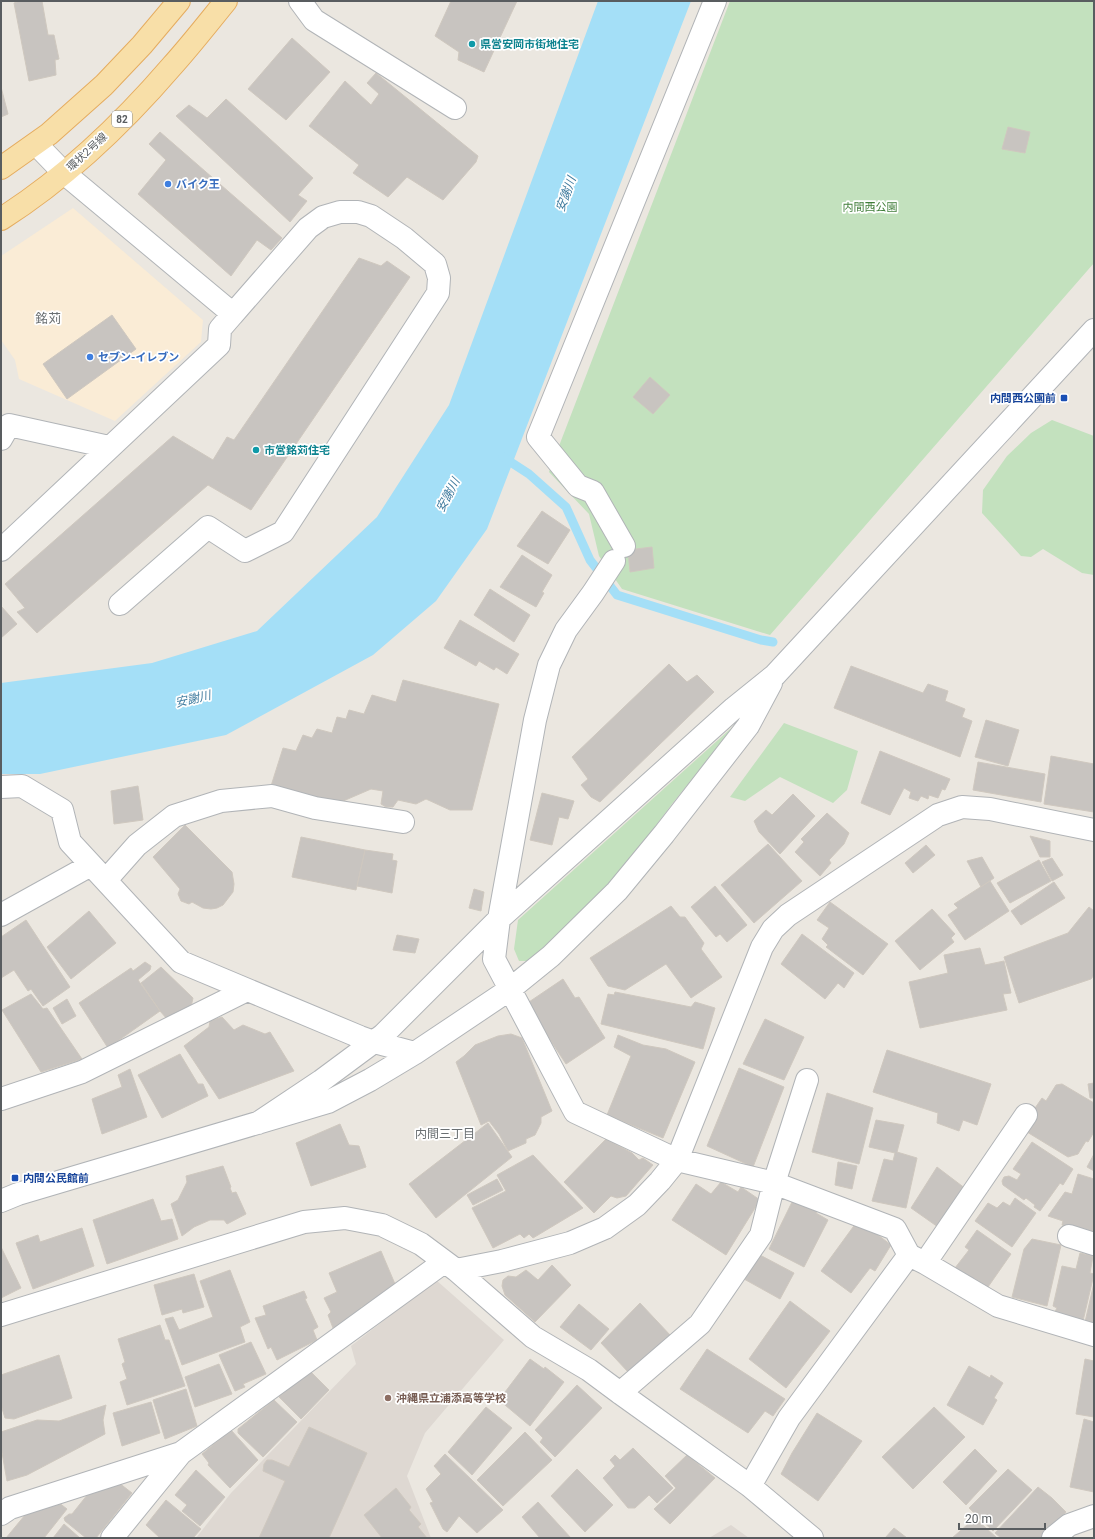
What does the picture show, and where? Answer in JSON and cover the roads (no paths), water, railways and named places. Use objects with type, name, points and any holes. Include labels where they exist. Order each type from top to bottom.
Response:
[{"type":"main road","points":[[1,168],[49,134],[104,85],[142,46],[179,1]]},
{"type":"main road","name":"環状2号線","points":[[1,219],[64,173],[129,112],[172,67],[226,1]]},
{"type":"street","points":[[300,1],[314,20],[455,108]]},
{"type":"street","points":[[715,1],[538,437],[578,486],[593,492],[619,554],[566,630],[549,665],[535,720],[499,919],[494,959],[509,990],[575,1112],[677,1160],[774,1183],[895,1229],[917,1259],[998,1306],[1094,1335]]},
{"type":"street","points":[[36,144],[64,173],[233,314]]},
{"type":"street","points":[[1,550],[219,345],[220,329],[308,228],[322,217],[340,212],[358,212],[371,216],[404,238],[436,264],[439,278],[438,293],[283,532],[245,551],[208,528],[120,604]]},
{"type":"street","points":[[258,1123],[321,1082],[383,1035],[499,919],[734,708],[775,675],[1094,330]]},
{"type":"street","points":[[1,439],[9,425],[109,447]]},
{"type":"street","points":[[1,1201],[18,1194],[328,1102],[370,1080],[414,1053],[509,990],[551,956],[617,890],[664,834],[748,726],[775,675]]},
{"type":"street","points":[[1,787],[22,786],[62,810],[70,842],[181,962],[374,1042],[414,1053]]},
{"type":"street","points":[[1,915],[98,873],[174,816],[221,801],[272,796],[315,808],[403,822]]},
{"type":"street","points":[[112,1538],[181,1453],[450,1266],[502,1261],[570,1243],[605,1228],[637,1205],[660,1181],[677,1160],[762,947],[773,929],[788,915],[938,815],[962,807],[990,809],[1094,830]]},
{"type":"street","points":[[1,1098],[82,1072],[247,990]]},
{"type":"street","points":[[620,1393],[700,1324],[761,1235],[774,1183],[807,1080]]},
{"type":"street","points":[[750,1486],[789,1418],[917,1259],[1026,1115]]},
{"type":"street","points":[[1,1315],[304,1222],[345,1218],[382,1225],[421,1244],[450,1266],[533,1337],[588,1370],[750,1486],[812,1538]]},
{"type":"street","points":[[1069,1236],[1094,1244]]},
{"type":"street","points":[[1,1514],[10,1508],[181,1453]]},
{"type":"street","points":[[1053,1538],[1068,1525],[1094,1516]]},
{"type":"water","name":"安謝川","points":[[598,1],[691,1],[487,529],[436,601],[373,655],[226,735],[40,774],[1,774],[1,683],[152,663],[257,631],[377,517],[449,405]]},
{"type":"waterway","points":[[503,457],[529,474],[566,507],[590,560],[617,595],[761,640],[773,642]]},
{"type":"place","name":"県営安岡市街地住宅","points":[[472,44]]},
{"type":"place","name":"バイク王","points":[[168,184]]},
{"type":"place","name":"セブン-イレブン","points":[[90,357]]},
{"type":"place","name":"内間西公園前","points":[[1064,398]]},
{"type":"place","name":"市営銘苅住宅","points":[[256,450]]},
{"type":"place","name":"内間公民館前","points":[[15,1178]]},
{"type":"place","name":"沖縄県立浦添高等学校","points":[[388,1398]]},
{"type":"district","name":"銘苅","points":[[48,318]]},
{"type":"district","name":"内間三丁目","points":[[445,1134]]},
{"type":"park label","name":"内間西公園","points":[[870,207]]}]
